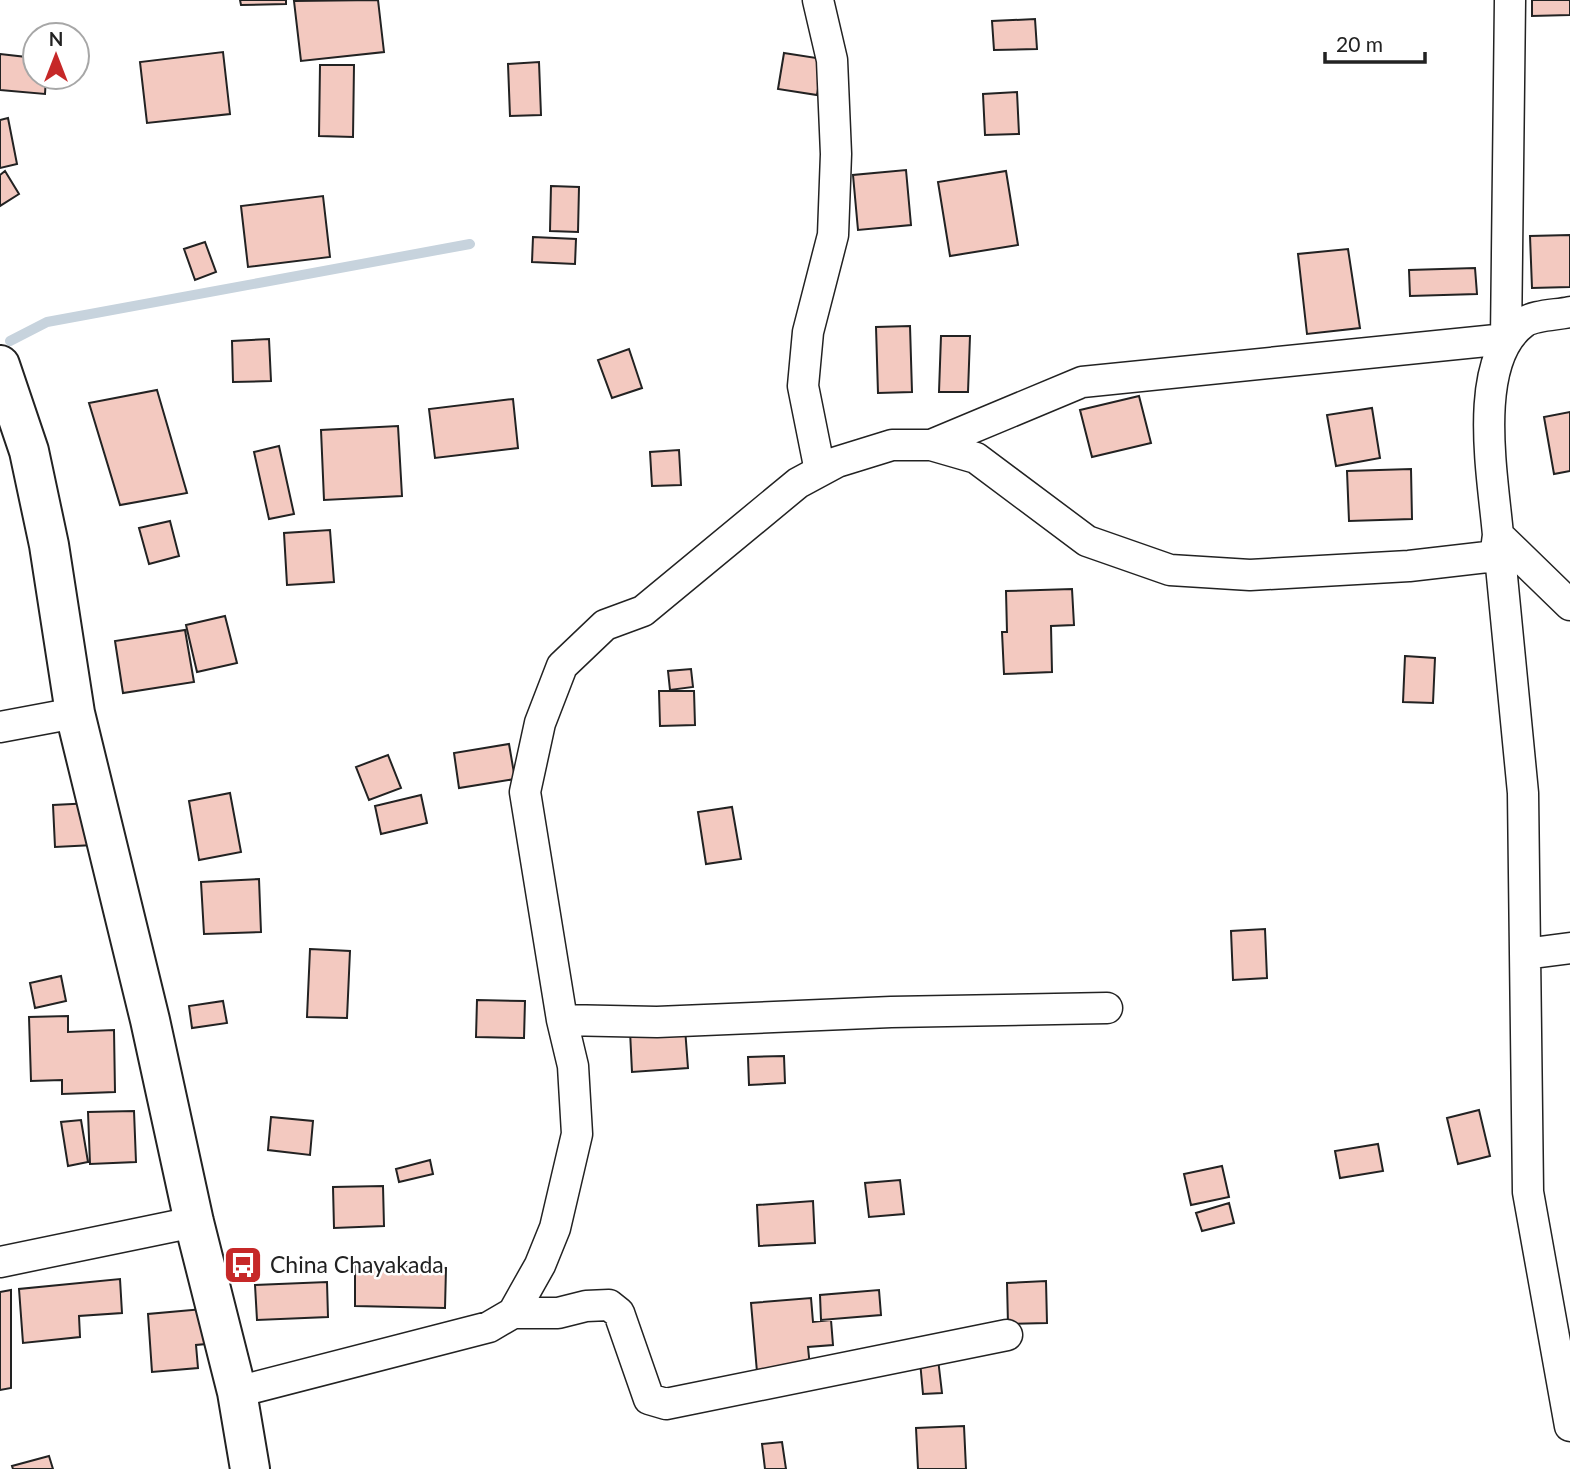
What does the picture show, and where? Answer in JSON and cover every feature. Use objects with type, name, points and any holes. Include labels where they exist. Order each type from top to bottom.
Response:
[{"type":"main road","points":[[0,365],[29,451],[49,545],[75,713],[150,1020],[194,1222],[237,1392],[250,1469]]},
{"type":"street","points":[[818,0],[832,60],[836,154],[833,235],[808,332],[803,386],[820,471]]},
{"type":"street","points":[[1510,0],[1506,339],[1487,402],[1523,793],[1528,1192],[1570,1426]]},
{"type":"street","points":[[931,445],[1082,382],[1506,339],[1525,320],[1570,312]]},
{"type":"street","points":[[513,1313],[540,1265],[555,1227],[577,1133],[573,1066],[562,1020],[525,792],[540,723],[562,666],[605,625],[643,611],[742,526],[798,483],[820,471],[892,445],[931,445],[976,458],[1087,541],[1170,570],[1250,575],[1473,561],[1487,557],[1496,550],[1498,535]]},
{"type":"street","points":[[1498,535],[1570,605]]},
{"type":"street","points":[[0,727],[75,713]]},
{"type":"street","points":[[1525,954],[1570,948]]},
{"type":"street","points":[[562,1020],[657,1022],[1107,1008]]},
{"type":"street","points":[[0,1262],[194,1222]]},
{"type":"street","points":[[237,1392],[489,1326],[513,1313],[558,1313],[586,1306],[609,1305],[619,1313],[649,1399],[666,1404],[1007,1335]]},
{"type":"building","points":[[240,0],[286,0],[286,4],[241,5]]},
{"type":"building","points":[[378,0],[384,52],[301,61],[294,1]]},
{"type":"building","points":[[1532,0],[1570,0],[1570,15],[1532,16]]},
{"type":"building","points":[[1035,19],[1037,49],[994,50],[992,21]]},
{"type":"building","points":[[223,52],[230,114],[147,123],[140,62]]},
{"type":"building","points":[[784,53],[823,59],[817,95],[778,89]]},
{"type":"building","points":[[0,54],[21,56],[21,91],[45,91],[45,94],[0,90]]},
{"type":"building","points":[[539,62],[541,115],[510,116],[508,64]]},
{"type":"building","points":[[320,65],[354,65],[353,137],[319,136]]},
{"type":"building","points":[[1017,92],[1019,134],[985,135],[983,94]]},
{"type":"building","points":[[8,118],[17,164],[0,168],[0,120]]},
{"type":"building","points":[[906,170],[911,225],[858,230],[853,175]]},
{"type":"building","points":[[5,171],[19,194],[0,206],[0,175]]},
{"type":"building","points":[[1006,171],[1018,245],[950,256],[938,182]]},
{"type":"building","points":[[551,186],[579,187],[578,232],[550,231]]},
{"type":"building","points":[[323,196],[330,257],[248,267],[241,206]]},
{"type":"building","points":[[1570,235],[1570,287],[1532,288],[1530,236]]},
{"type":"building","points":[[533,237],[576,239],[575,264],[532,262]]},
{"type":"building","points":[[205,242],[216,272],[195,280],[184,249]]},
{"type":"building","points":[[1348,249],[1360,328],[1307,334],[1298,254]]},
{"type":"building","points":[[1475,268],[1477,294],[1410,296],[1409,270]]},
{"type":"building","points":[[910,326],[912,392],[878,393],[876,327]]},
{"type":"building","points":[[941,336],[970,336],[968,392],[939,392]]},
{"type":"building","points":[[269,339],[271,381],[233,382],[232,341]]},
{"type":"building","points":[[629,349],[642,388],[612,398],[598,360]]},
{"type":"building","points":[[157,390],[187,493],[120,505],[89,403]]},
{"type":"building","points":[[1139,396],[1151,443],[1092,457],[1080,410]]},
{"type":"building","points":[[513,399],[518,448],[435,458],[429,409]]},
{"type":"building","points":[[1372,408],[1380,458],[1336,466],[1327,415]]},
{"type":"building","points":[[1570,412],[1570,471],[1554,474],[1544,417]]},
{"type":"building","points":[[398,426],[402,496],[324,500],[321,430]]},
{"type":"building","points":[[279,446],[294,514],[269,519],[254,452]]},
{"type":"building","points":[[679,450],[681,485],[652,486],[650,452]]},
{"type":"building","points":[[1411,469],[1412,519],[1349,521],[1347,471]]},
{"type":"building","points":[[170,521],[179,556],[149,564],[139,528]]},
{"type":"building","points":[[330,530],[334,582],[287,585],[284,533]]},
{"type":"building","points":[[1072,589],[1074,625],[1051,626],[1052,672],[1004,674],[1002,632],[1007,632],[1006,591]]},
{"type":"building","points":[[225,616],[237,663],[197,672],[186,625]]},
{"type":"building","points":[[185,630],[194,682],[123,693],[115,641]]},
{"type":"building","points":[[1405,656],[1435,658],[1433,703],[1403,702]]},
{"type":"building","points":[[691,669],[693,687],[670,690],[668,671]]},
{"type":"building","points":[[659,691],[694,691],[695,725],[660,726]]},
{"type":"building","points":[[509,744],[515,779],[459,788],[454,753]]},
{"type":"building","points":[[388,755],[401,788],[369,800],[356,767]]},
{"type":"building","points":[[230,793],[241,852],[199,860],[189,801]]},
{"type":"building","points":[[421,795],[427,823],[381,834],[375,806]]},
{"type":"building","points":[[92,803],[94,845],[55,847],[53,805]]},
{"type":"building","points":[[732,807],[741,859],[706,864],[698,812]]},
{"type":"building","points":[[259,879],[261,932],[204,934],[201,882]]},
{"type":"building","points":[[1265,929],[1267,978],[1233,980],[1231,931]]},
{"type":"building","points":[[310,949],[350,951],[347,1018],[307,1017]]},
{"type":"building","points":[[61,976],[66,1001],[35,1008],[30,983]]},
{"type":"building","points":[[477,1000],[525,1001],[524,1038],[476,1037]]},
{"type":"building","points":[[223,1001],[227,1023],[192,1028],[189,1006]]},
{"type":"building","points":[[68,1016],[68,1032],[114,1030],[115,1092],[62,1094],[62,1080],[31,1081],[29,1017]]},
{"type":"building","points":[[685,1028],[688,1068],[632,1072],[630,1031]]},
{"type":"building","points":[[784,1056],[785,1083],[749,1085],[748,1057]]},
{"type":"building","points":[[1479,1110],[1490,1156],[1458,1164],[1447,1118]]},
{"type":"building","points":[[134,1111],[136,1162],[90,1164],[88,1112]]},
{"type":"building","points":[[271,1117],[313,1121],[310,1155],[268,1150]]},
{"type":"building","points":[[81,1120],[88,1162],[68,1166],[61,1122]]},
{"type":"building","points":[[1378,1144],[1383,1171],[1340,1178],[1335,1151]]},
{"type":"building","points":[[430,1160],[433,1174],[399,1182],[396,1169]]},
{"type":"building","points":[[1222,1166],[1229,1197],[1191,1205],[1184,1174]]},
{"type":"building","points":[[900,1180],[904,1214],[869,1217],[865,1183]]},
{"type":"building","points":[[383,1186],[384,1226],[334,1228],[333,1187]]},
{"type":"building","points":[[813,1201],[815,1243],[759,1246],[757,1205]]},
{"type":"building","points":[[1229,1203],[1234,1223],[1202,1231],[1196,1213]]},
{"type":"building","points":[[355,1265],[446,1268],[445,1308],[355,1306]]},
{"type":"building","points":[[120,1279],[122,1313],[79,1316],[80,1337],[23,1343],[19,1289]]},
{"type":"building","points":[[1046,1281],[1047,1323],[1008,1324],[1007,1283]]},
{"type":"building","points":[[327,1282],[328,1317],[257,1320],[255,1285]]},
{"type":"building","points":[[11,1290],[11,1388],[0,1390],[0,1292]]},
{"type":"building","points":[[879,1290],[881,1315],[821,1320],[820,1295]]},
{"type":"building","points":[[811,1298],[813,1322],[831,1320],[833,1345],[808,1347],[810,1367],[757,1372],[751,1303]]},
{"type":"building","points":[[214,1308],[217,1343],[196,1345],[198,1368],[152,1372],[148,1314]]},
{"type":"building","points":[[938,1359],[942,1393],[923,1394],[920,1361]]},
{"type":"building","points":[[964,1426],[966,1469],[918,1469],[916,1428]]},
{"type":"building","points":[[782,1442],[786,1469],[765,1469],[762,1444]]},
{"type":"building","points":[[49,1456],[53,1469],[13,1469],[12,1466]]},
{"type":"waterway","points":[[10,341],[47,322],[470,244]]},
{"type":"place","name":"China Chayakada","points":[[243,1265]]}]
